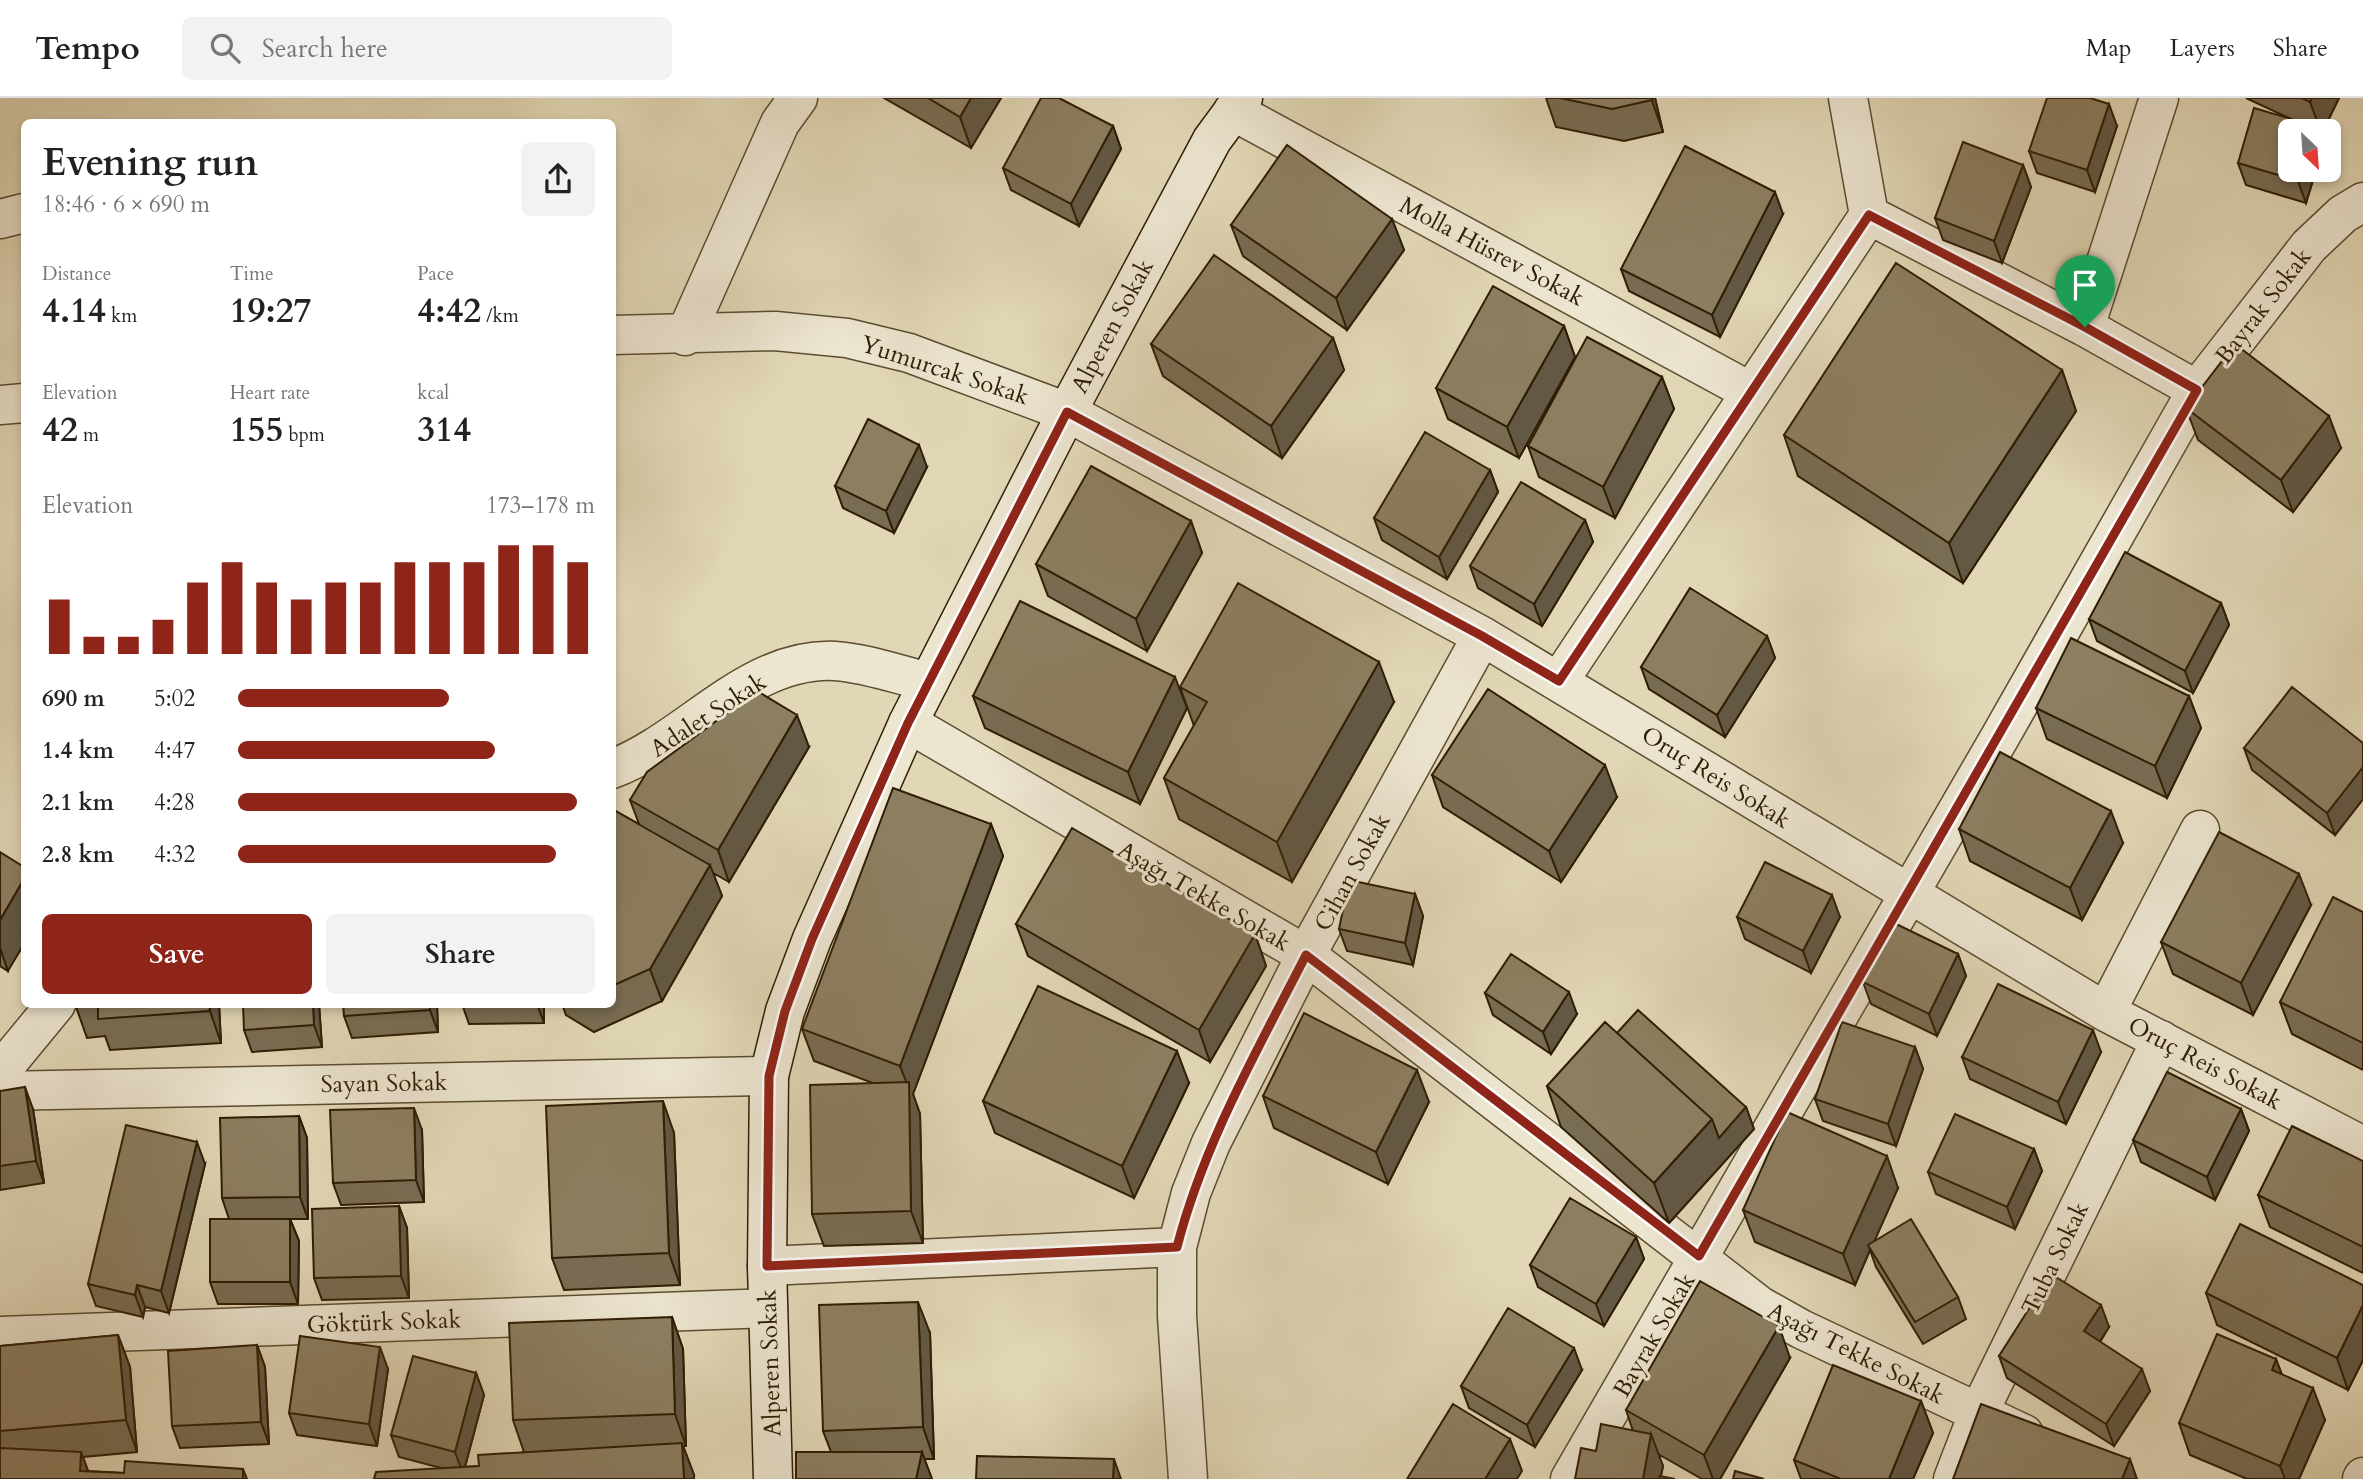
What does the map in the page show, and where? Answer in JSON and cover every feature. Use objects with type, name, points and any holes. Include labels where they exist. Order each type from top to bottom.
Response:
[{"type":"street","points":[[685,336],[780,123],[798,98]]},
{"type":"street","points":[[1559,681],[1869,215],[1848,98]]},
{"type":"street","points":[[2085,327],[2159,98]]},
{"type":"street","name":"Molla Hüsrev Sokak","points":[[1238,104],[1751,392]]},
{"type":"street","name":"Alperen Sokak","points":[[774,1479],[767,1266],[769,1076],[785,1011],[812,939],[908,723],[1067,412],[1212,140],[1238,104]]},
{"type":"street","name":"Bayrak Sokak","points":[[1570,1479],[2197,390],[2309,246],[2343,214],[2363,202]]},
{"type":"street","points":[[0,219],[21,214]]},
{"type":"street","points":[[1869,215],[2085,327],[2197,390]]},
{"type":"street","name":"Yumurcak Sokak","points":[[616,335],[685,336],[775,331],[846,338],[909,353],[1067,412]]},
{"type":"street","points":[[0,405],[21,403]]},
{"type":"street","name":"Oruç Reis Sokak","points":[[1067,412],[1482,636],[2106,1012],[2363,1146]]},
{"type":"street","name":"Cihan Sokak","points":[[1188,1479],[1177,1317],[1177,1247],[1191,1193],[1211,1143],[1306,955],[1482,636]]},
{"type":"street","name":"Adalet Sokak","points":[[616,768],[642,758],[755,679],[793,665],[835,661],[929,682]]},
{"type":"street","name":"Aşağı Tekke Sokak","points":[[908,723],[1306,955],[1699,1256],[1760,1306],[1801,1329],[1978,1414],[2054,1446]]},
{"type":"street","points":[[2106,1012],[2200,830]]},
{"type":"street","points":[[0,1072],[53,1008]]},
{"type":"street","name":"Tuba Sokak","points":[[1953,1479],[1978,1414],[2161,1040]]},
{"type":"street","name":"Sayan Sokak","points":[[0,1091],[769,1076]]},
{"type":"street","points":[[767,1266],[1177,1247]]},
{"type":"street","name":"Göktürk Sokak","points":[[0,1336],[768,1308]]},
{"type":"building","points":[[928,98],[971,98],[960,117]]},
{"type":"building","points":[[1041,98],[1059,98],[1113,126],[1071,204],[1003,168]]},
{"type":"building","points":[[1560,98],[1651,98],[1652,100],[1612,109]]},
{"type":"building","points":[[2047,98],[2090,98],[2109,104],[2087,170],[2029,151]]},
{"type":"building","points":[[2254,108],[2291,119],[2278,119],[2278,175],[2238,163]]},
{"type":"building","points":[[1963,142],[2023,165],[1994,241],[1935,218]]},
{"type":"building","points":[[1287,145],[1392,219],[1336,298],[1231,225]]},
{"type":"building","points":[[1685,146],[1775,192],[1712,315],[1621,269]]},
{"type":"building","points":[[1214,255],[1333,338],[1271,426],[1151,344]]},
{"type":"building","points":[[1896,263],[2062,370],[1949,543],[1784,435]]},
{"type":"building","points":[[1493,286],[1564,326],[1507,427],[1436,388]]},
{"type":"building","points":[[1587,337],[1662,377],[1603,487],[1528,446]]},
{"type":"building","points":[[2235,344],[2329,416],[2281,480],[2186,408]]},
{"type":"building","points":[[868,419],[919,445],[886,511],[835,486]]},
{"type":"building","points":[[1425,432],[1490,470],[1439,557],[1374,518]]},
{"type":"building","points":[[1091,466],[1191,521],[1136,619],[1036,564]]},
{"type":"building","points":[[1521,482],[1585,520],[1534,604],[1470,566]]},
{"type":"building","points":[[2125,552],[2221,603],[2185,671],[2089,619]]},
{"type":"building","points":[[1238,583],[1379,662],[1277,842],[1164,778],[1207,702],[1180,687]]},
{"type":"building","points":[[1690,588],[1767,636],[1717,715],[1641,667]]},
{"type":"building","points":[[1020,601],[1175,677],[1128,772],[973,696]]},
{"type":"building","points":[[2071,638],[2189,696],[2155,766],[2036,708]]},
{"type":"building","points":[[2292,687],[2363,743],[2363,767],[2327,813],[2244,748]]},
{"type":"building","points":[[1488,689],[1605,765],[1549,851],[1432,775]]},
{"type":"building","points":[[757,691],[797,715],[718,850],[630,800],[647,772]]},
{"type":"building","points":[[2000,752],[2111,811],[2070,888],[1959,829]]},
{"type":"building","points":[[893,788],[991,824],[900,1066],[802,1029]]},
{"type":"building","points":[[616,811],[710,865],[650,969],[616,984]]},
{"type":"building","points":[[1072,828],[1255,934],[1199,1030],[1016,924]]},
{"type":"building","points":[[2219,832],[2299,874],[2241,983],[2161,942]]},
{"type":"building","points":[[0,852],[21,865],[21,884],[0,920]]},
{"type":"building","points":[[1765,862],[1832,895],[1803,951],[1737,917]]},
{"type":"building","points":[[1349,880],[1415,894],[1405,943],[1339,929]]},
{"type":"building","points":[[2333,897],[2363,912],[2363,1043],[2280,1002]]},
{"type":"building","points":[[1892,922],[1958,954],[1929,1014],[1863,982]]},
{"type":"building","points":[[1511,954],[1569,992],[1543,1032],[1485,993]]},
{"type":"building","points":[[1998,984],[2093,1030],[2058,1102],[1962,1057]]},
{"type":"building","points":[[1038,986],[1177,1051],[1122,1166],[983,1101]]},
{"type":"building","points":[[98,1008],[210,1008],[210,1011],[98,1019]]},
{"type":"building","points":[[243,1008],[313,1008],[314,1025],[244,1030]]},
{"type":"building","points":[[343,1008],[430,1008],[430,1010],[344,1016]]},
{"type":"building","points":[[1638,1010],[1746,1107],[1719,1138],[1712,1119],[1617,1033]]},
{"type":"building","points":[[1304,1013],[1417,1070],[1376,1152],[1263,1096]]},
{"type":"building","points":[[1605,1022],[1712,1119],[1654,1183],[1547,1086]]},
{"type":"building","points":[[1842,1022],[1915,1047],[1888,1124],[1815,1099]]},
{"type":"building","points":[[2167,1072],[2241,1109],[2207,1177],[2133,1140]]},
{"type":"building","points":[[909,1082],[911,1211],[812,1214],[810,1085]]},
{"type":"building","points":[[25,1087],[36,1161],[0,1166],[0,1091]]},
{"type":"building","points":[[663,1101],[669,1253],[552,1258],[546,1106]]},
{"type":"building","points":[[414,1108],[416,1180],[333,1183],[330,1110]]},
{"type":"building","points":[[1787,1112],[1887,1156],[1843,1254],[1743,1210]]},
{"type":"building","points":[[1955,1114],[2034,1149],[2007,1207],[1928,1172]]},
{"type":"building","points":[[299,1116],[300,1197],[222,1198],[220,1118]]},
{"type":"building","points":[[126,1125],[197,1142],[161,1291],[137,1285],[135,1295],[88,1284]]},
{"type":"building","points":[[2292,1126],[2363,1161],[2363,1247],[2258,1195]]},
{"type":"building","points":[[1570,1198],[1636,1237],[1596,1304],[1530,1265]]},
{"type":"building","points":[[399,1206],[401,1276],[314,1278],[312,1209]]},
{"type":"building","points":[[210,1219],[290,1219],[290,1282],[210,1282]]},
{"type":"building","points":[[1911,1219],[1958,1297],[1915,1322],[1868,1245]]},
{"type":"building","points":[[2240,1224],[2363,1285],[2363,1305],[2337,1358],[2206,1293]]},
{"type":"building","points":[[2051,1274],[2101,1305],[2084,1331],[2142,1369],[2106,1424],[1999,1356]]},
{"type":"building","points":[[1700,1281],[1779,1326],[1704,1455],[1626,1410]]},
{"type":"building","points":[[918,1302],[923,1427],[823,1431],[819,1305]]},
{"type":"building","points":[[1508,1308],[1574,1348],[1527,1425],[1461,1386]]},
{"type":"building","points":[[672,1317],[675,1414],[513,1420],[509,1323]]},
{"type":"building","points":[[2217,1334],[2276,1359],[2272,1370],[2313,1388],[2280,1466],[2179,1423]]},
{"type":"building","points":[[118,1335],[126,1420],[0,1431],[0,1346]]},
{"type":"building","points":[[300,1336],[380,1347],[369,1424],[289,1413]]},
{"type":"building","points":[[257,1345],[261,1422],[172,1426],[168,1351]]},
{"type":"building","points":[[413,1356],[476,1373],[455,1452],[391,1435]]},
{"type":"building","points":[[1833,1365],[1921,1401],[1889,1479],[1841,1479],[1794,1460]]},
{"type":"building","points":[[1453,1404],[1510,1439],[1485,1479],[1407,1479]]},
{"type":"building","points":[[1981,1404],[2130,1459],[2122,1479],[1953,1479]]},
{"type":"building","points":[[1601,1424],[1651,1434],[1643,1479],[1575,1479],[1581,1448],[1596,1451]]},
{"type":"building","points":[[682,1443],[684,1479],[374,1479],[376,1472],[479,1466],[478,1455]]},
{"type":"building","points":[[0,1448],[81,1452],[80,1471],[124,1473],[125,1461],[243,1469],[243,1479],[0,1479]]},
{"type":"building","points":[[796,1452],[922,1452],[916,1479],[796,1479]]},
{"type":"building","points":[[977,1456],[1114,1459],[1113,1479],[976,1479]]},
{"type":"building","points":[[1735,1471],[1764,1479],[1733,1479]]},
{"type":"route","points":[[1869,215],[2085,327],[2197,390],[2000,737],[1699,1256],[1306,955],[1211,1143],[1191,1193],[1177,1247],[767,1266],[769,1076],[785,1011],[812,939],[908,723],[1067,412],[1482,636],[1559,681],[1869,215]]}]
